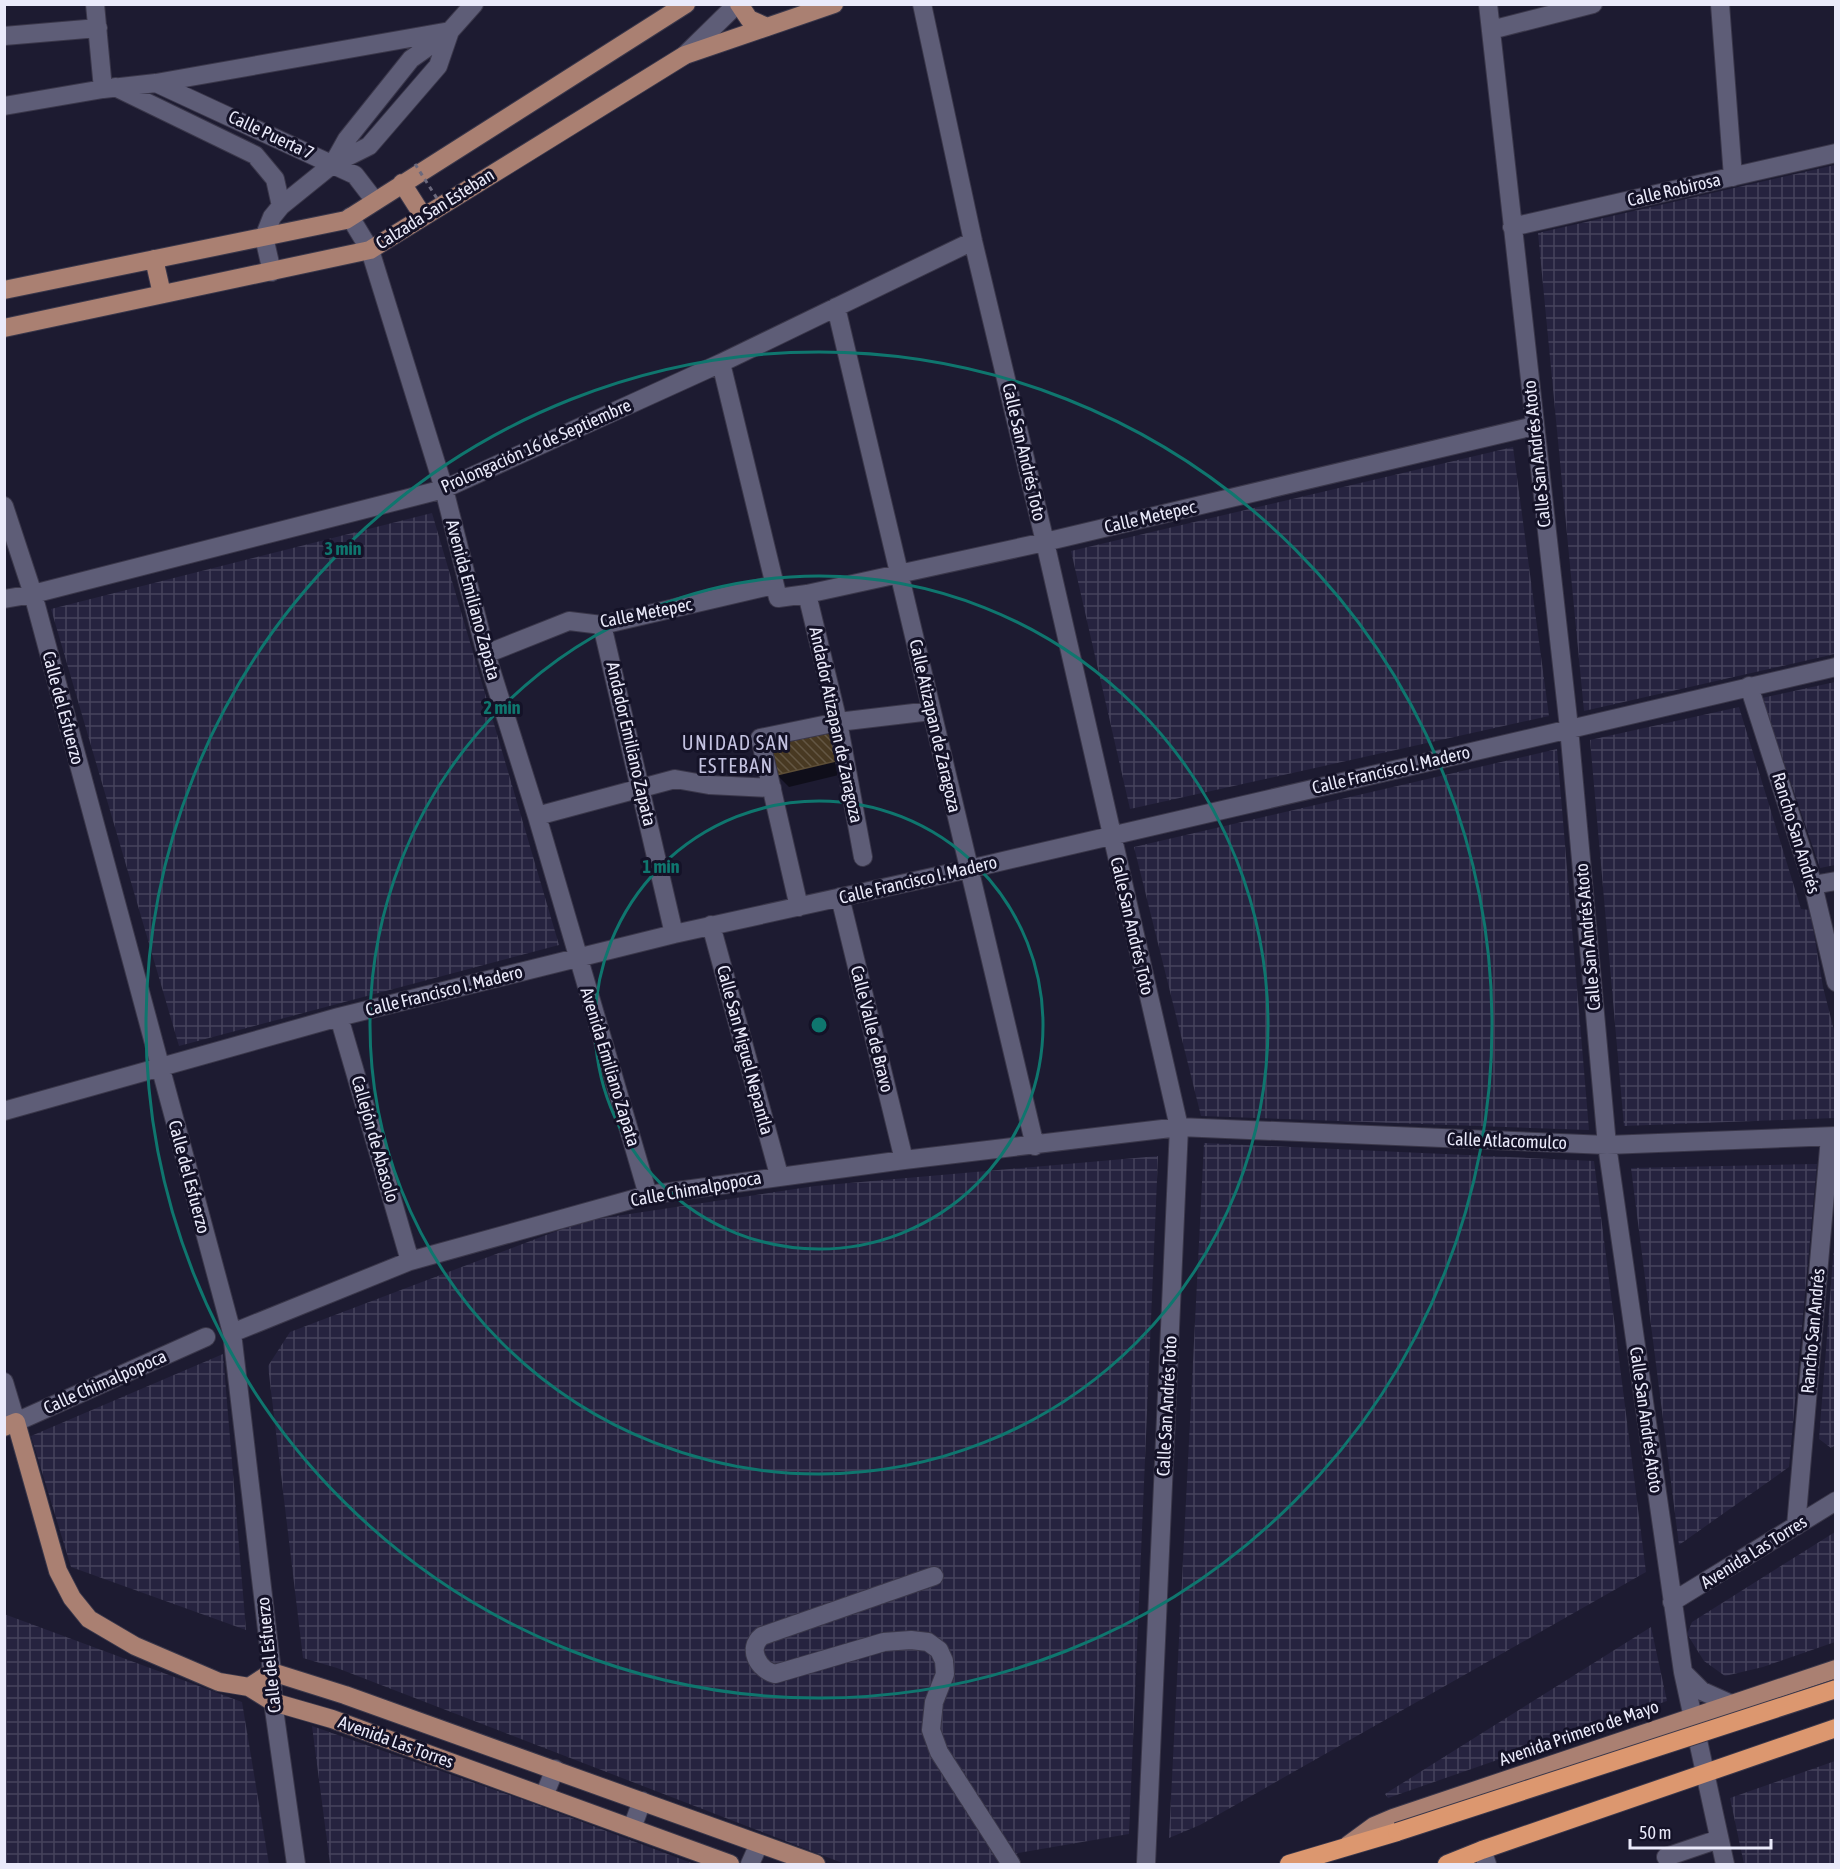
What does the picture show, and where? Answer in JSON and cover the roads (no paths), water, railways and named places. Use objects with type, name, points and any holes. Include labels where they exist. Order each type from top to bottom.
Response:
[{"type":"highway","name":"Avenida Primero de Mayo","points":[[1288,1864],[1397,1832],[1836,1689]]},
{"type":"highway","points":[[1447,1864],[1484,1857],[1704,1773],[1836,1728]]},
{"type":"main road","points":[[4,290],[350,218],[686,4]]},
{"type":"main road","points":[[738,4],[749,19],[767,27]]},
{"type":"main road","name":"Calzada San Esteban","points":[[4,328],[370,250],[685,55],[834,4]]},
{"type":"main road","points":[[402,183],[423,216]]},
{"type":"main road","points":[[154,259],[162,294]]},
{"type":"main road","name":"Avenida Las Torres","points":[[10,1425],[58,1571],[72,1598],[89,1619],[135,1646],[219,1682],[249,1688],[273,1702],[332,1719],[730,1864]]},
{"type":"main road","name":"Avenida Primero de Mayo","points":[[1342,1849],[1374,1826],[1393,1818],[1836,1669]]},
{"type":"main road","points":[[249,1688],[272,1672]]},
{"type":"main road","name":"Avenida Las Torres","points":[[272,1672],[345,1695],[816,1864]]},
{"type":"street","points":[[95,4],[109,88]]},
{"type":"street","points":[[333,164],[347,139],[411,59],[450,32],[474,4]]},
{"type":"street","points":[[685,55],[738,4]]},
{"type":"street","name":"Calle San Andrés Toto","points":[[922,4],[973,241],[1045,542],[1179,1127],[1146,1864]]},
{"type":"street","name":"Calle San Andrés Atoto","points":[[1488,4],[1569,728],[1607,1145],[1683,1672],[1725,1864]]},
{"type":"street","points":[[1491,30],[1593,4]]},
{"type":"street","points":[[1720,4],[1733,177]]},
{"type":"street","points":[[4,36],[98,28]]},
{"type":"street","points":[[4,106],[109,88],[156,83],[450,32]]},
{"type":"street","points":[[272,272],[264,237],[281,206],[333,164],[369,146],[438,66],[450,32]]},
{"type":"street","name":"Calle Puerta 7","points":[[156,83],[355,175],[375,201]]},
{"type":"street","name":"Calle Puerta 7","points":[[109,88],[255,155],[275,179],[281,206]]},
{"type":"street","name":"Calle Robirosa","points":[[1512,228],[1836,153]]},
{"type":"street","name":"Avenida Emiliano Zapata","points":[[350,218],[370,250],[444,489],[486,654],[537,816],[648,1195]]},
{"type":"street","name":"Prolongación 16 de Septiembre","points":[[4,599],[33,594],[444,489],[721,363],[973,241]]},
{"type":"street","name":"Calle Atizapan de Zaragoza","points":[[836,306],[1035,1146]]},
{"type":"street","points":[[721,363],[774,585]]},
{"type":"street","name":"Calle Metepec","points":[[486,654],[569,621],[602,625],[774,585],[778,598],[807,594],[1045,542],[1534,426]]},
{"type":"street","name":"Calle del Esfuerzo","points":[[4,506],[33,594],[232,1333],[272,1672],[273,1702],[296,1864]]},
{"type":"street","name":"Andador Atizapan de Zaragoza","points":[[807,594],[838,722],[863,856]]},
{"type":"street","name":"Andador Emiliano Zapata","points":[[602,625],[674,934]]},
{"type":"street","name":"Calle Francisco I. Madero","points":[[4,1111],[339,1017],[577,957],[711,925],[969,869],[1836,667]]},
{"type":"street","name":"Rancho San Andrés","points":[[1749,686],[1813,885],[1836,982]]},
{"type":"street","points":[[799,907],[760,738],[838,722],[931,711]]},
{"type":"street","points":[[537,816],[675,779],[709,785],[772,788]]},
{"type":"street","points":[[1813,885],[1836,881]]},
{"type":"street","name":"Calle Valle de Bravo","points":[[840,897],[904,1160]]},
{"type":"street","name":"Calle San Miguel Nepantla","points":[[711,925],[779,1175]]},
{"type":"street","name":"Callejón de Abasolo","points":[[339,1017],[410,1261]]},
{"type":"street","name":"Calle Atlacomulco","points":[[1179,1127],[1607,1145],[1833,1137]]},
{"type":"street","name":"Calle Chimalpopoca","points":[[232,1333],[410,1261],[648,1195],[779,1175],[1179,1127]]},
{"type":"street","name":"Rancho San Andrés","points":[[1796,1526],[1833,1137]]},
{"type":"street","name":"Calle Chimalpopoca","points":[[10,1425],[206,1337]]},
{"type":"street","points":[[4,1382],[10,1425]]},
{"type":"street","name":"Avenida Las Torres","points":[[1672,1602],[1836,1501]]},
{"type":"street","points":[[934,1576],[762,1636],[757,1640],[754,1650],[765,1670],[775,1674],[884,1642],[911,1640],[928,1642],[939,1650],[944,1661],[945,1674],[934,1702],[931,1730],[939,1752],[1011,1864]]},
{"type":"street","points":[[1683,1672],[1702,1691],[1731,1704]]},
{"type":"street","points":[[544,1796],[555,1770]]},
{"type":"street","points":[[632,1828],[642,1801]]},
{"type":"street","points":[[1666,1857],[1719,1839]]},
{"type":"street","points":[[750,1864],[759,1844]]},
{"type":"district","name":"UNIDAD SAN ESTEBAN","points":[[736,754]]}]
